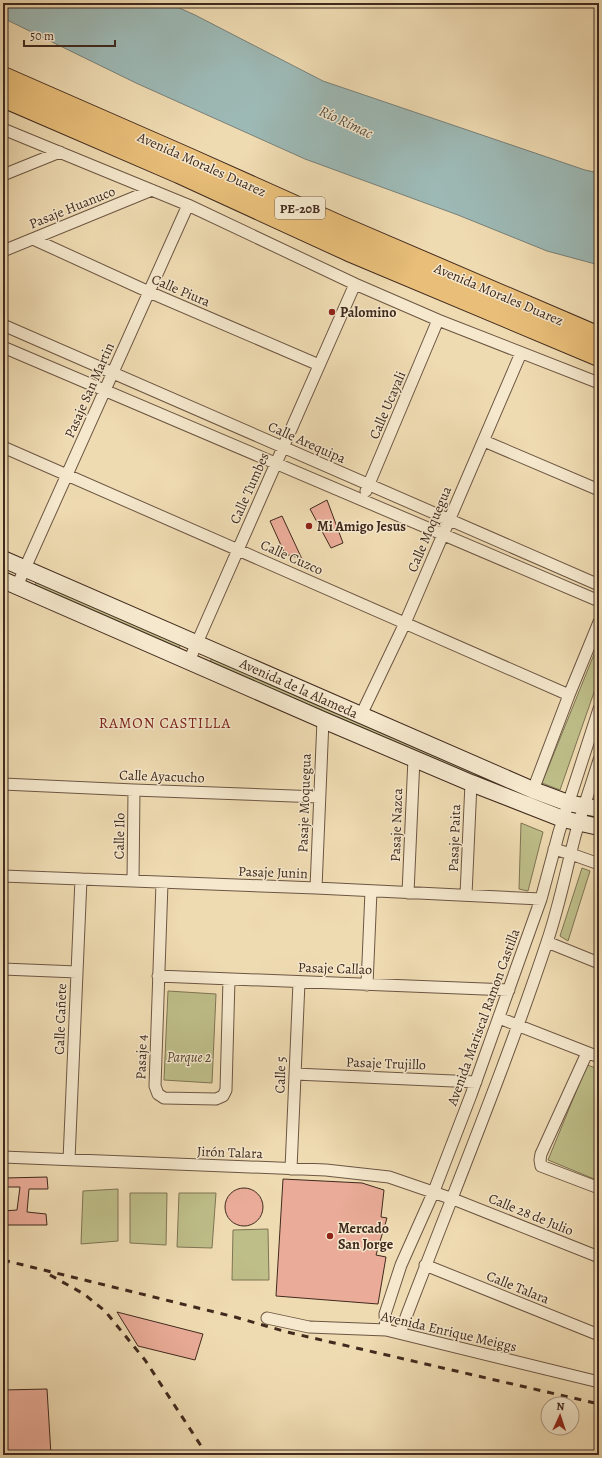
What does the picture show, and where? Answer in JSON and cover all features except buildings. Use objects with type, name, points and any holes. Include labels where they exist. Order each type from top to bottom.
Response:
[{"type":"highway","name":"Avenida Morales Duarez","points":[[3,77],[340,226],[599,337]]},
{"type":"highway","name":"Avenida Morales Duarez","points":[[3,97],[179,173],[356,254],[599,356]]},
{"type":"street","points":[[3,129],[188,205],[355,284],[438,320],[599,384]]},
{"type":"street","points":[[3,175],[60,152]]},
{"type":"street","name":"Pasaje Huanuco","points":[[3,251],[152,190]]},
{"type":"street","name":"Pasaje San Martin","points":[[10,583],[25,568],[188,205]]},
{"type":"street","name":"Calle Piura","points":[[33,239],[149,292],[319,365]]},
{"type":"street","name":"Calle Tumbes","points":[[189,661],[355,284]]},
{"type":"street","name":"Calle Ucayali","points":[[362,500],[438,320]]},
{"type":"street","name":"Calle Arequipa","points":[[3,325],[599,585]]},
{"type":"street","points":[[3,347],[599,601]]},
{"type":"street","name":"Calle Moquegua","points":[[361,715],[405,623],[521,354]]},
{"type":"street","points":[[484,441],[599,490]]},
{"type":"street","name":"Calle Cuzco","points":[[3,447],[569,695]]},
{"type":"street","name":"Avenida de la Alameda","points":[[3,559],[533,790],[568,803],[592,808]]},
{"type":"street","name":"Avenida de la Alameda","points":[[10,583],[471,783],[563,819],[579,824],[599,827]]},
{"type":"street","points":[[533,790],[569,695],[599,622]]},
{"type":"street","name":"Avenida Mariscal Ramon Castilla","points":[[386,1330],[384,1323],[385,1314],[401,1265],[434,1191],[500,1018],[541,899],[563,819],[599,709]]},
{"type":"street","name":"Pasaje Moquegua","points":[[316,888],[323,720]]},
{"type":"street","name":"Pasaje Nazca","points":[[408,893],[414,758]]},
{"type":"street","points":[[400,1333],[425,1265],[453,1199],[518,1025],[547,942],[560,901],[579,824],[592,808],[599,760]]},
{"type":"street","name":"Pasaje Paita","points":[[466,895],[471,783]]},
{"type":"street","name":"Calle Ayacucho","points":[[3,784],[320,797]]},
{"type":"street","name":"Calle Ilo","points":[[133,882],[134,790]]},
{"type":"street","points":[[554,849],[599,864]]},
{"type":"street","name":"Pasaje Junin","points":[[3,876],[316,888],[541,899]]},
{"type":"street","name":"Calle Cañete","points":[[69,1160],[81,879]]},
{"type":"street","name":"Pasaje 4","points":[[162,883],[155,1086],[158,1094],[164,1098],[216,1099],[223,1096],[226,1090],[229,979]]},
{"type":"street","points":[[367,985],[371,891]]},
{"type":"street","points":[[547,942],[599,963]]},
{"type":"street","points":[[3,969],[77,972]]},
{"type":"street","name":"Pasaje Callao","points":[[158,976],[509,990]]},
{"type":"street","name":"Calle 5","points":[[291,1170],[299,982]]},
{"type":"street","points":[[500,1018],[599,1057]]},
{"type":"street","points":[[587,1052],[541,1154],[540,1160],[541,1166],[599,1188]]},
{"type":"street","name":"Pasaje Trujillo","points":[[295,1074],[476,1082]]},
{"type":"street","name":"Jirón Talara","points":[[3,1158],[291,1170],[326,1170],[389,1177],[434,1191],[453,1199]]},
{"type":"street","name":"Calle 28 de Julio","points":[[453,1199],[599,1256]]},
{"type":"street","name":"Calle Talara","points":[[425,1265],[599,1335]]},
{"type":"street","name":"Avenida Enrique Meiggs","points":[[267,1318],[309,1326],[386,1330],[599,1382]]},
{"type":"green space","points":[[38,577],[184,639],[179,648],[35,586]]},
{"type":"green space","points":[[599,642],[599,678],[560,790],[542,783]]},
{"type":"green space","points":[[214,653],[527,789],[523,797],[210,662]]},
{"type":"green space","points":[[521,823],[543,832],[528,891],[519,889]]},
{"type":"green space","points":[[582,868],[590,871],[568,941],[560,936]]},
{"type":"green space","name":"Parque 2","points":[[168,991],[216,994],[212,1083],[164,1080]]},
{"type":"green space","points":[[587,1065],[599,1069],[599,1181],[548,1160]]},
{"type":"green space","points":[[118,1189],[118,1241],[81,1244],[83,1191]]},
{"type":"green space","points":[[130,1193],[167,1193],[166,1245],[130,1243]]},
{"type":"green space","points":[[179,1193],[216,1193],[212,1248],[177,1247]]},
{"type":"green space","points":[[268,1229],[269,1280],[232,1280],[233,1230]]},
{"type":"water","name":"Río Rímac","points":[[3,3],[168,3],[195,15],[323,81],[585,170],[599,173],[599,265],[547,251],[458,215],[305,159],[136,83],[3,18]]},
{"type":"railway","points":[[3,1260],[235,1317],[287,1332],[599,1404]]},
{"type":"railway","points":[[50,1275],[84,1294],[105,1311],[145,1360],[207,1455]]},
{"type":"place","name":"Palomino","points":[[332,312]]},
{"type":"place","name":"Mi Amigo Jesus","points":[[309,526]]},
{"type":"place","name":"Mercado San Jorge","points":[[330,1236]]},
{"type":"district","name":"RAMON CASTILLA","points":[[165,723]]}]
